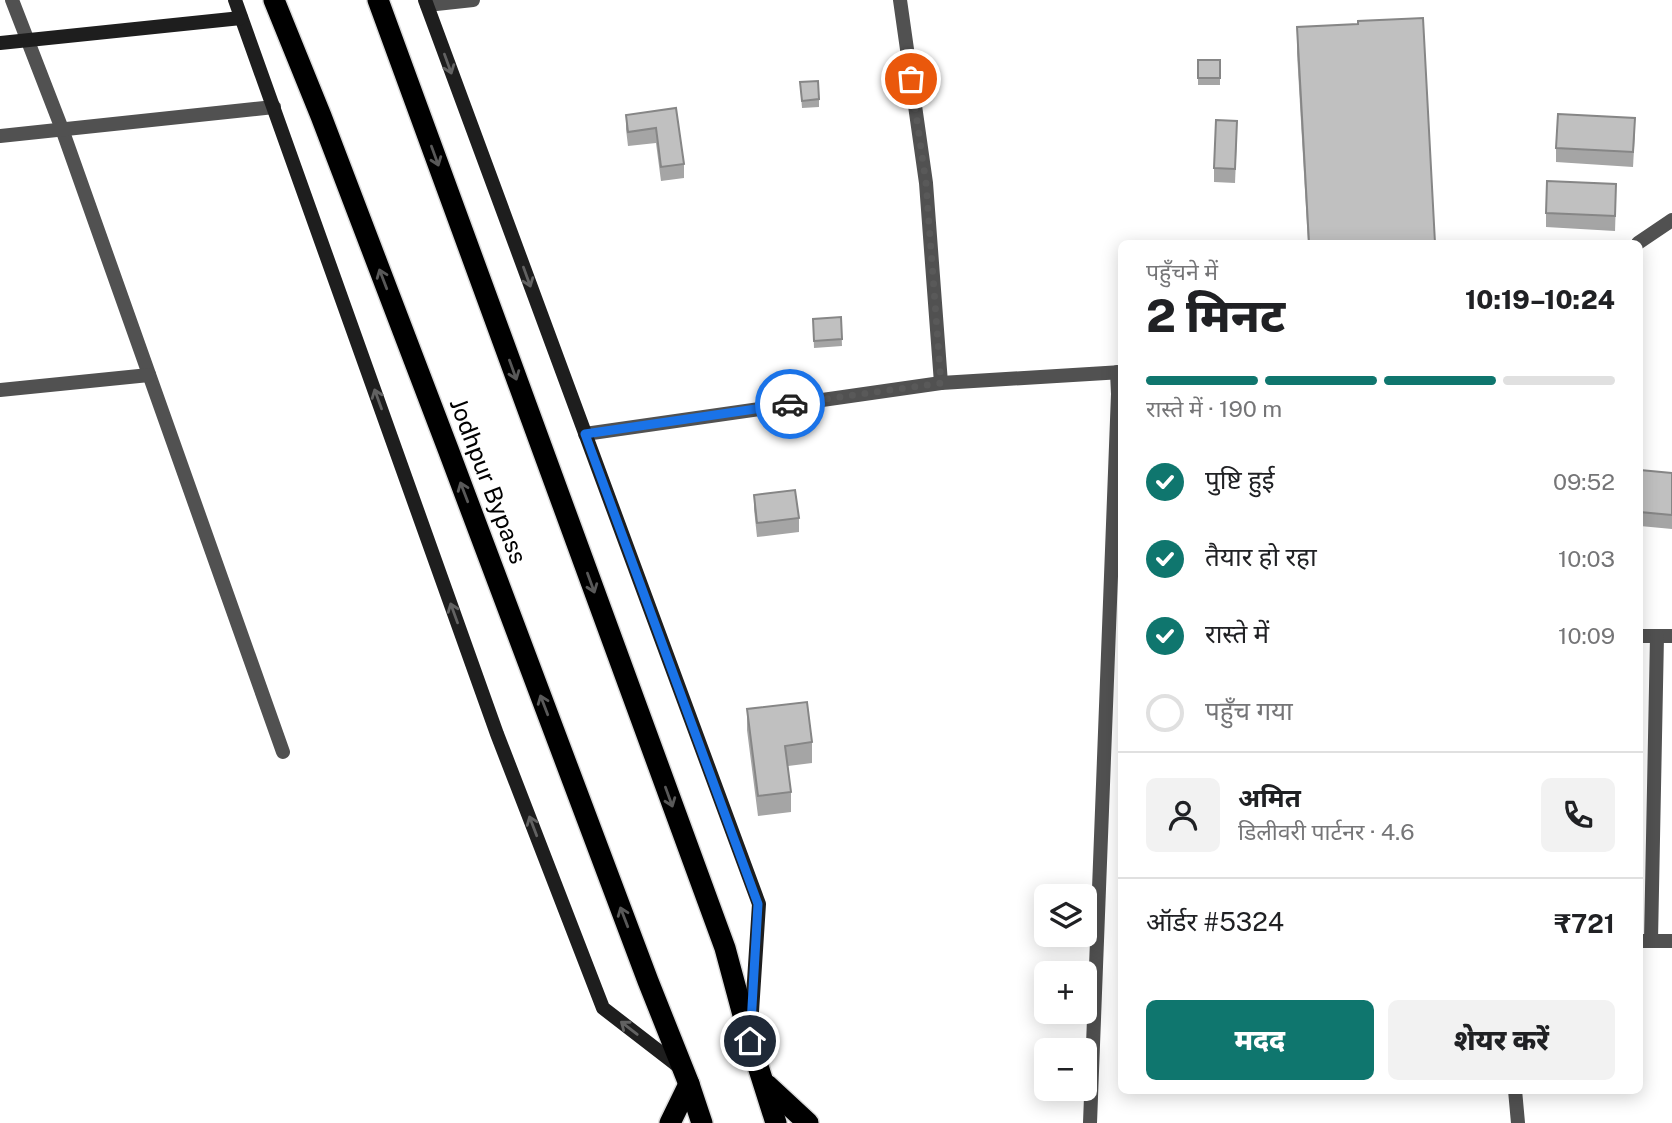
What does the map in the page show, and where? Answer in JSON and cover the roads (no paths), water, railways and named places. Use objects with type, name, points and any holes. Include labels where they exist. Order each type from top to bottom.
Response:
[{"type":"highway","name":"Jodhpur Bypass","points":[[274,0],[321,116],[686,1077]]},
{"type":"highway","points":[[378,0],[725,948],[776,1123]]},
{"type":"highway","points":[[670,1123],[686,1077]]},
{"type":"highway","points":[[686,1077],[702,1123]]},
{"type":"highway","points":[[765,1084],[808,1123]]},
{"type":"street","points":[[12,0],[62,130],[283,752]]},
{"type":"street","points":[[235,0],[498,734],[603,1008],[686,1077]]},
{"type":"street","points":[[473,0],[426,3],[758,904],[750,1041]]},
{"type":"street","points":[[900,0],[926,183],[941,383]]},
{"type":"street","points":[[0,43],[241,18]]},
{"type":"street","points":[[0,136],[274,107]]},
{"type":"street","points":[[1642,240],[1672,220]]},
{"type":"street","points":[[585,434],[941,383],[1118,372]]},
{"type":"street","points":[[0,390],[149,375]]},
{"type":"street","points":[[1090,1123],[1118,443]]},
{"type":"street","points":[[1643,636],[1665,636],[1646,940],[1672,941]]},
{"type":"street","points":[[1515,1094],[1518,1123]]}]
